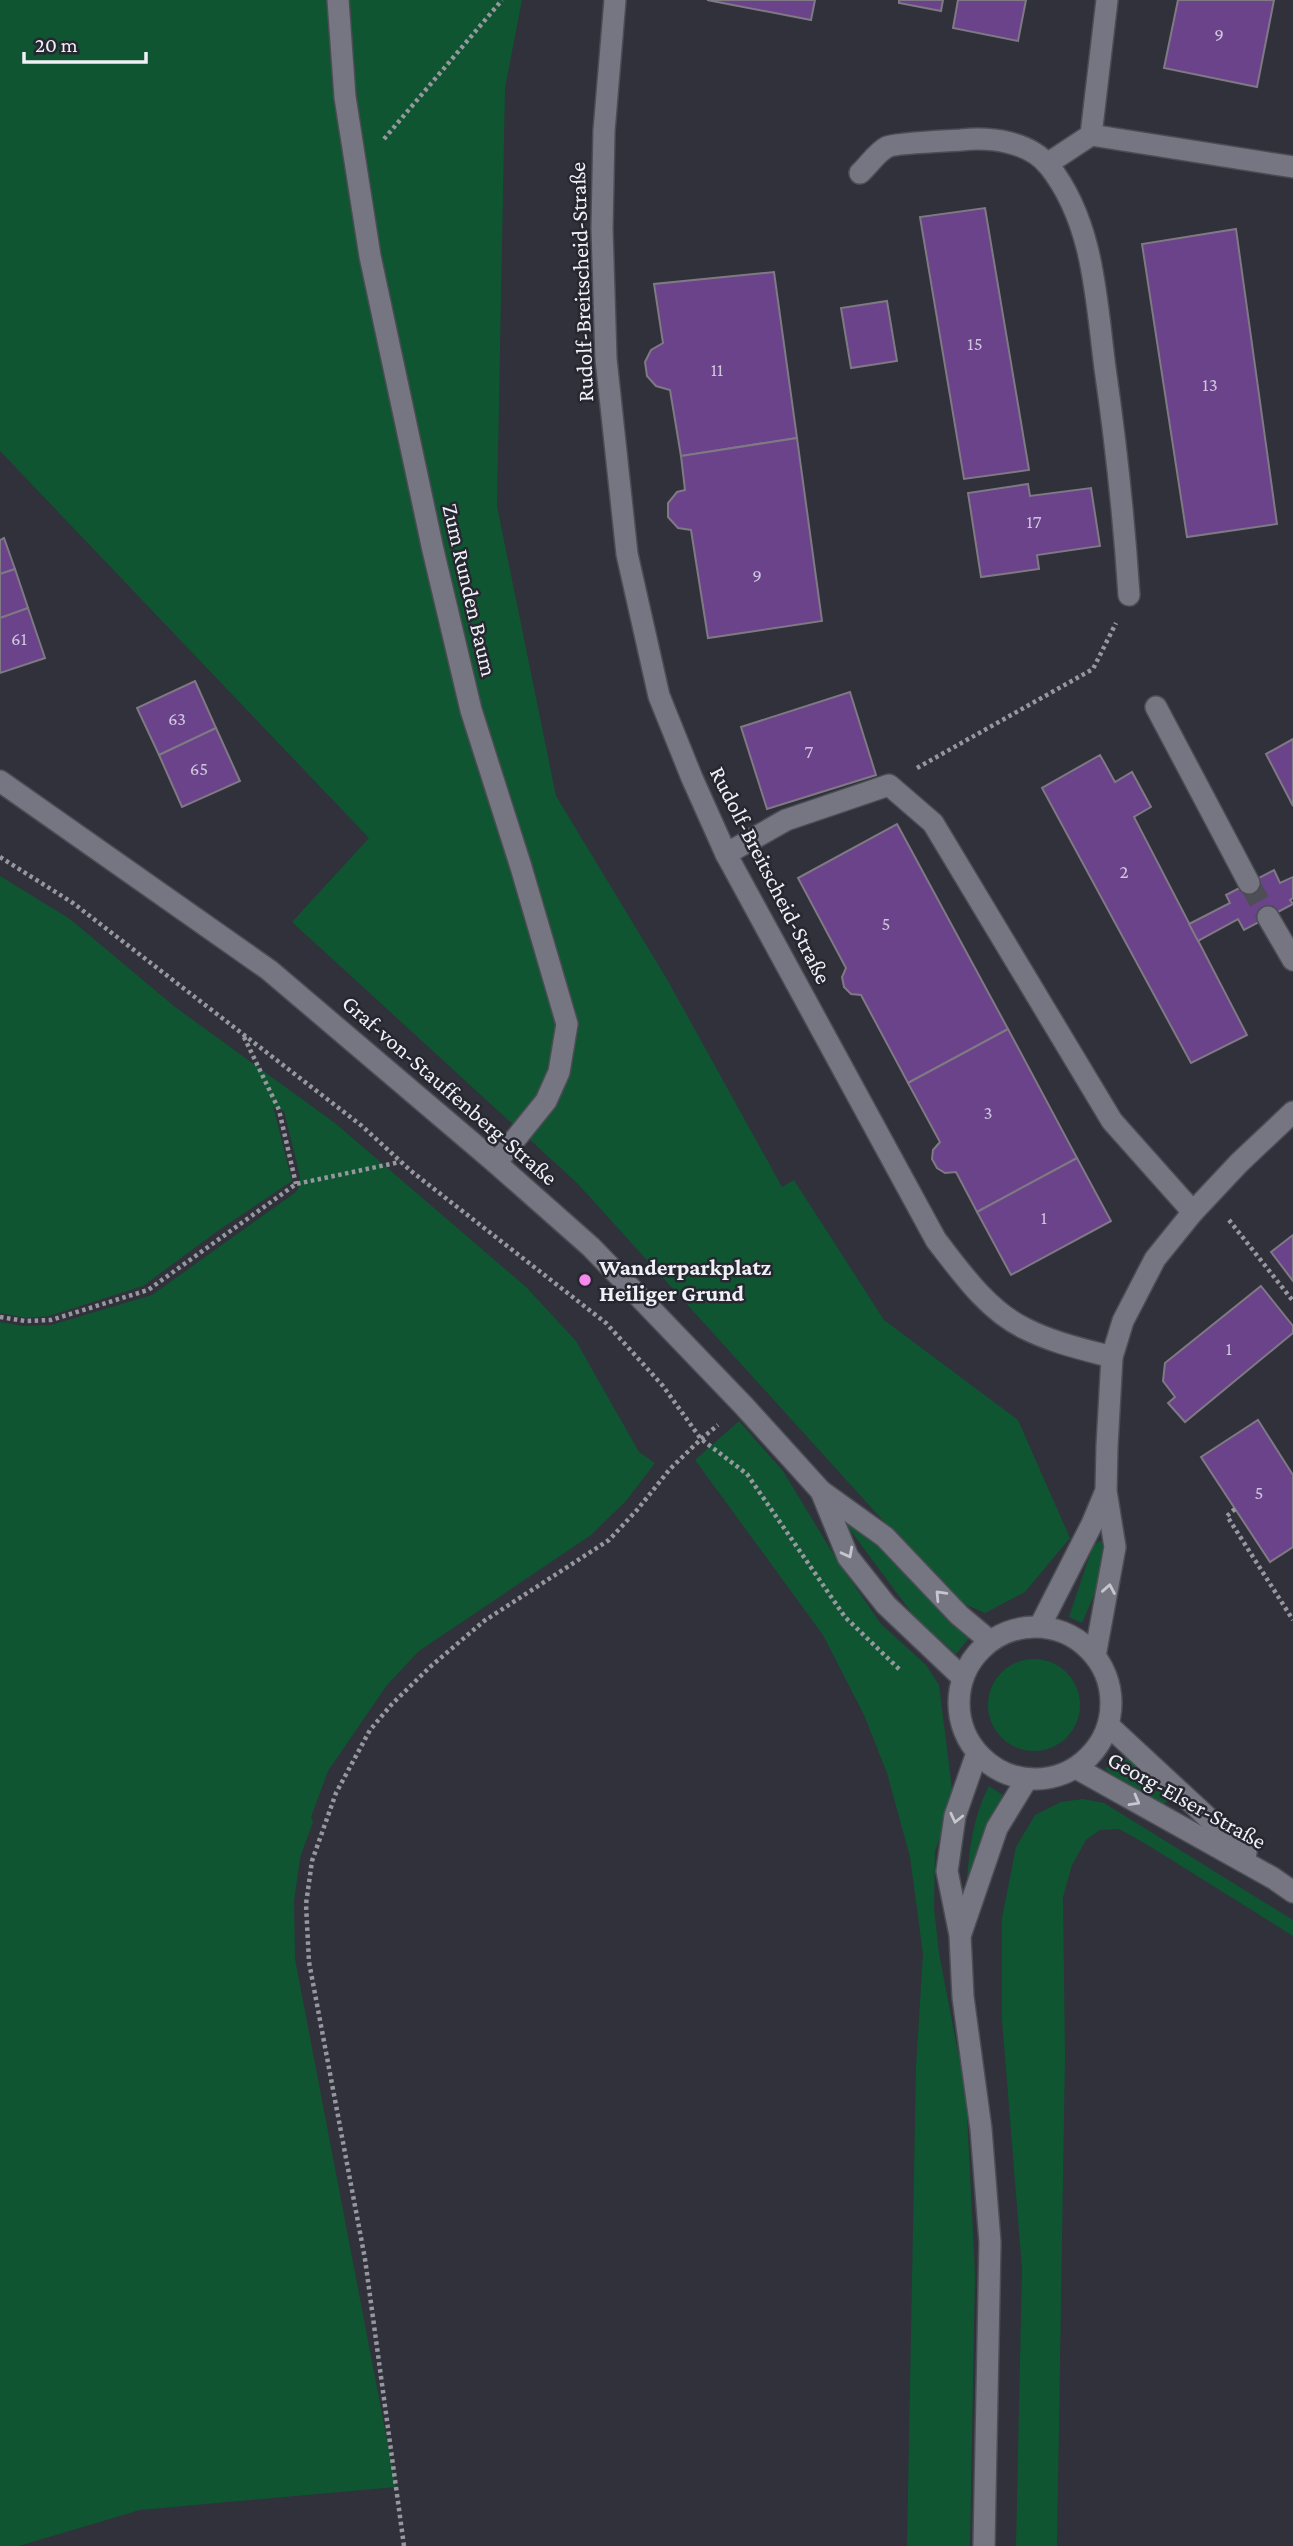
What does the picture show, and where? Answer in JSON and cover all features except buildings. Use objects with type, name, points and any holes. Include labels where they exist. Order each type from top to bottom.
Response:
[{"type":"street","name":"Zum Runden Baum","points":[[338,0],[345,97],[370,256],[433,550],[468,697],[567,1024],[559,1072],[546,1101],[496,1163]]},
{"type":"street","name":"Rudolf-Breitscheid-Straße","points":[[615,0],[604,131],[606,359],[627,554],[659,696],[726,854],[936,1240],[966,1279],[993,1307],[1022,1327],[1067,1345],[1112,1357]]},
{"type":"street","points":[[1091,135],[1107,0]]},
{"type":"street","points":[[1047,164],[1091,135],[1293,167]]},
{"type":"street","points":[[860,173],[887,147],[971,139],[1018,144],[1047,164],[1074,207],[1084,234],[1093,280],[1121,484],[1129,595]]},
{"type":"street","points":[[1156,706],[1249,883]]},
{"type":"street","name":"Graf-von-Stauffenberg-Straße","points":[[0,781],[269,970],[496,1163],[608,1264],[821,1491],[886,1537],[959,1615],[990,1641]]},
{"type":"street","points":[[726,854],[786,820],[890,785],[933,823],[1112,1121],[1193,1212]]},
{"type":"street","points":[[1268,917],[1293,960]]},
{"type":"street","points":[[1096,1656],[1115,1547],[1106,1491],[1112,1357],[1123,1321],[1155,1259],[1193,1212],[1238,1163],[1293,1112]]},
{"type":"street","name":"Graf-von-Stauffenberg-Straße","points":[[821,1491],[848,1557],[886,1605],[963,1678]]},
{"type":"street","points":[[1041,1626],[1106,1491]]},
{"type":"street","points":[[1041,1626],[1071,1635],[1085,1644],[1096,1656],[1107,1677],[1112,1702],[1109,1726],[1096,1750],[1076,1768],[1053,1778],[1027,1779],[991,1766],[977,1753],[966,1736],[958,1697],[973,1657],[990,1641],[1005,1632],[1041,1626]]},
{"type":"street","name":"Georg-Elser-Straße","points":[[1109,1726],[1273,1878]]},
{"type":"street","points":[[977,1753],[956,1816],[947,1871],[960,1935],[963,1997],[981,2129],[990,2242],[985,2546]]},
{"type":"street","name":"Georg-Elser-Straße","points":[[1076,1768],[1273,1878],[1293,1892]]},
{"type":"street","points":[[960,1935],[997,1828],[1027,1779]]},
{"type":"path","points":[[357,172],[500,0]]},
{"type":"path","points":[[890,785],[1093,669],[1129,595]]},
{"type":"path","points":[[0,858],[73,903],[362,1126],[401,1162],[606,1323],[663,1386],[701,1438],[747,1474],[845,1617],[900,1670]]},
{"type":"path","points":[[243,1035],[279,1111],[296,1184]]},
{"type":"path","points":[[0,1318],[51,1321],[148,1290],[296,1184],[401,1162]]},
{"type":"path","points":[[1209,1195],[1293,1301]]},
{"type":"path","points":[[404,2546],[365,2259],[309,1962],[306,1904],[312,1861],[336,1793],[370,1730],[393,1704],[430,1667],[484,1621],[609,1539],[701,1438]]},
{"type":"path","points":[[1235,1509],[1227,1516],[1293,1620]]},
{"type":"green space","points":[[0,0],[522,0],[505,88],[497,506],[556,796],[668,981],[782,1187],[794,1180],[884,1320],[1018,1420],[1070,1538],[1025,1592],[985,1613],[955,1600],[577,1183],[292,922],[369,838],[0,451]]},
{"type":"green space","points":[[0,876],[70,919],[175,1007],[335,1123],[526,1287],[576,1341],[639,1452],[655,1463],[626,1501],[591,1535],[419,1651],[387,1685],[328,1771],[300,1858],[294,1902],[295,1959],[396,2487],[140,2510],[19,2546],[0,2546],[0,1322],[23,1326],[51,1325],[152,1295],[296,1192],[300,1185],[300,1176],[284,1111],[273,1106],[292,1181],[143,1286],[49,1316],[26,1318],[0,1313]]},
{"type":"green space","points":[[739,1421],[783,1471],[837,1560],[881,1624],[926,1665],[939,1685],[952,1789],[946,1820],[935,1851],[934,1908],[939,1953],[966,2094],[975,2274],[970,2546],[907,2546],[916,2067],[923,1954],[910,1857],[887,1773],[864,1715],[823,1635],[695,1460]]},
{"type":"green space","points":[[845,1517],[884,1541],[969,1638],[956,1654],[914,1616],[845,1523]]},
{"type":"green space","points":[[1102,1540],[1101,1572],[1082,1623],[1069,1617],[1093,1545]]},
{"type":"green space","points":[[1034,1659],[1051,1663],[1066,1673],[1076,1688],[1080,1705],[1076,1722],[1066,1737],[1051,1747],[1034,1751],[1017,1747],[1002,1737],[992,1722],[988,1705],[992,1688],[1002,1673],[1017,1663]]},
{"type":"green space","points":[[1124,1750],[1171,1799],[1162,1805],[1105,1769]]},
{"type":"green space","points":[[989,1786],[1003,1795],[989,1822],[966,1890],[975,1824]]},
{"type":"green space","points":[[1083,1799],[1104,1803],[1293,1920],[1293,1936],[1119,1829],[1100,1830],[1086,1840],[1072,1865],[1063,1897],[1065,2056],[1057,2546],[1016,2546],[1022,2269],[1002,2019],[1002,1918],[1016,1847],[1035,1815],[1061,1802]]},
{"type":"tunnel","points":[[1249,883],[1268,917]]},
{"type":"place","name":"Wanderparkplatz Heiliger Grund","points":[[585,1280]]}]
